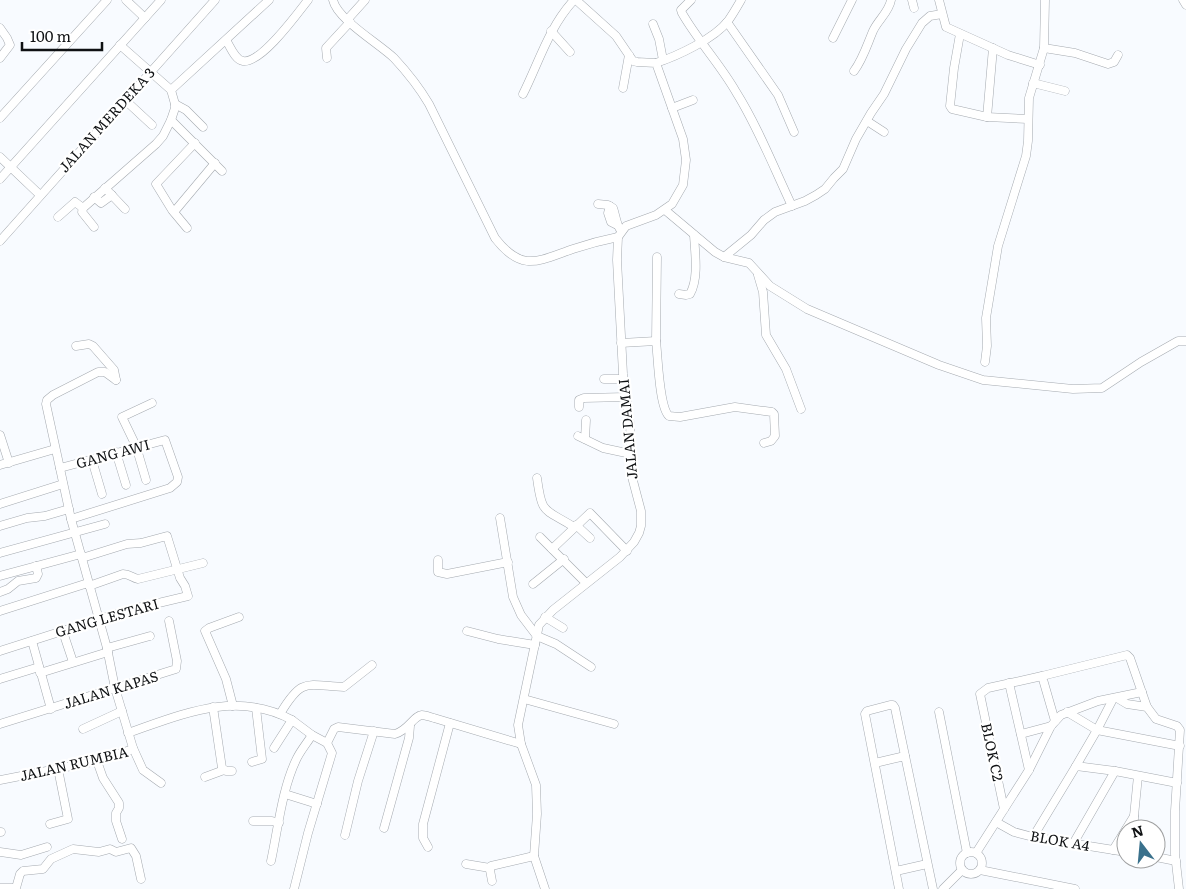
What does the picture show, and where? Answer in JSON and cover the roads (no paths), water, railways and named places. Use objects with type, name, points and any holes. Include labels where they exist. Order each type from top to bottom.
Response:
[{"type":"street","points":[[0,118],[107,0]]},
{"type":"street","points":[[126,0],[145,18]]},
{"type":"street","points":[[0,179],[161,0]]},
{"type":"street","name":"JALAN MERDEKA 3","points":[[0,241],[215,0]]},
{"type":"street","points":[[171,90],[269,0]]},
{"type":"street","points":[[226,40],[238,59],[242,61],[250,60],[277,38],[308,0]]},
{"type":"street","points":[[333,0],[337,9],[348,21],[392,57],[421,90],[495,238],[504,250],[516,258],[532,262],[552,258],[656,215],[672,204],[683,185],[686,149],[659,61],[659,38],[653,24]]},
{"type":"street","points":[[327,58],[326,48],[365,0]]},
{"type":"street","points":[[523,94],[551,31],[575,0],[616,36],[635,62],[659,61],[673,57],[700,42],[727,22],[741,0]]},
{"type":"street","points":[[691,0],[681,10],[682,13],[700,42],[736,92],[751,118],[792,206]]},
{"type":"street","points":[[832,38],[852,0]]},
{"type":"street","points":[[854,71],[891,0]]},
{"type":"street","points":[[939,0],[946,27],[993,48],[1040,65]]},
{"type":"street","points":[[985,362],[987,346],[986,318],[998,246],[1026,156],[1029,98],[1044,48],[1045,0]]},
{"type":"street","points":[[1183,0],[1186,5]]},
{"type":"street","points":[[724,257],[751,235],[764,220],[775,212],[816,195],[843,169],[867,120],[884,94],[906,49],[922,23],[930,16],[942,14]]},
{"type":"street","points":[[727,22],[778,95],[794,132]]},
{"type":"street","points":[[0,28],[10,43],[9,48],[0,58]]},
{"type":"street","points":[[551,31],[570,52]]},
{"type":"street","points":[[960,34],[954,68],[950,106],[952,109],[987,117],[1028,119]]},
{"type":"street","points":[[94,227],[82,212],[83,208],[156,144],[167,129],[175,104],[171,90],[120,45]]},
{"type":"street","points":[[987,117],[993,48]]},
{"type":"street","points":[[1044,48],[1075,53],[1108,64],[1114,62],[1118,55]]},
{"type":"street","points":[[623,88],[629,55]]},
{"type":"street","points":[[1033,83],[1065,91]]},
{"type":"street","points":[[125,100],[152,126]]},
{"type":"street","points":[[672,108],[692,100]]},
{"type":"street","points":[[175,104],[186,110],[203,127]]},
{"type":"street","points":[[171,120],[222,171]]},
{"type":"street","points":[[867,120],[884,132]]},
{"type":"street","points":[[187,228],[156,184],[195,143]]},
{"type":"street","points":[[0,157],[40,195]]},
{"type":"street","points":[[174,212],[215,163]]},
{"type":"street","points":[[105,188],[126,210]]},
{"type":"street","points":[[94,198],[101,203],[112,195]]},
{"type":"street","points":[[58,217],[75,202],[83,208]]},
{"type":"street","points":[[598,204],[612,208],[619,231]]},
{"type":"street","points":[[665,210],[715,252],[724,257],[749,263],[770,286],[806,309],[939,365],[984,380],[1073,389],[1102,388],[1141,362],[1178,341],[1186,341]]},
{"type":"street","name":"JALAN DAMAI","points":[[545,889],[534,856],[538,814],[536,785],[518,733],[518,725],[539,624],[586,583],[614,563],[627,550],[639,533],[642,518],[632,477],[630,424],[623,379],[617,260],[619,231]]},
{"type":"street","points":[[679,294],[690,294],[693,289],[696,264],[694,235]]},
{"type":"street","points":[[657,257],[656,341],[661,390],[667,414],[672,417],[680,417],[735,407],[772,412],[774,414],[775,436],[771,441],[764,443]]},
{"type":"street","points":[[757,273],[763,292],[766,335],[786,369],[801,409]]},
{"type":"street","points":[[621,342],[656,341]]},
{"type":"street","points":[[76,346],[89,344],[93,346],[114,370],[116,380],[105,372],[98,372],[74,383],[46,400],[46,405],[88,584],[133,748]]},
{"type":"street","points":[[604,379],[623,379]]},
{"type":"street","points":[[579,407],[579,400],[584,398],[625,397]]},
{"type":"street","points":[[146,480],[136,446],[122,417],[152,403]]},
{"type":"street","points":[[586,420],[582,437],[603,448],[631,454]]},
{"type":"street","points":[[0,435],[10,462]]},
{"type":"street","name":"GANG AWI","points":[[60,468],[136,446],[166,440],[178,477],[178,481],[175,484],[164,490],[72,518]]},
{"type":"street","points":[[0,465],[55,449]]},
{"type":"street","points":[[116,452],[126,485]]},
{"type":"street","points":[[92,460],[102,494]]},
{"type":"street","points":[[537,478],[540,500],[544,508],[550,514],[575,526],[590,538]]},
{"type":"street","points":[[0,504],[63,484]]},
{"type":"street","points":[[0,526],[69,509]]},
{"type":"street","points":[[552,549],[588,513],[591,513],[627,550]]},
{"type":"street","points":[[500,518],[513,597],[521,615],[537,636],[556,644],[591,666]]},
{"type":"street","points":[[0,553],[106,524]]},
{"type":"street","points":[[0,576],[127,544],[141,544],[167,536],[178,570]]},
{"type":"street","points":[[540,537],[586,583]]},
{"type":"street","points":[[533,584],[564,559]]},
{"type":"street","points":[[438,560],[438,572],[447,574],[508,562]]},
{"type":"street","points":[[0,610],[124,574],[138,579],[203,563]]},
{"type":"street","points":[[0,592],[8,589],[18,581],[36,578],[38,574],[36,566]]},
{"type":"street","name":"GANG LESTARI","points":[[0,651],[125,611],[188,596],[178,570]]},
{"type":"street","points":[[234,706],[226,679],[205,631],[239,617]]},
{"type":"street","points":[[545,617],[563,628]]},
{"type":"street","name":"JALAN KAPAS","points":[[0,724],[176,669],[177,661],[169,621]]},
{"type":"street","points":[[467,631],[498,640],[535,645]]},
{"type":"street","points":[[64,635],[73,662]]},
{"type":"street","points":[[0,679],[73,662],[150,636]]},
{"type":"street","points":[[32,641],[51,709]]},
{"type":"street","points":[[1029,770],[1009,683],[1127,655],[1130,658],[1146,707],[1156,719],[1180,728],[1176,861],[1179,889]]},
{"type":"street","points":[[280,714],[300,687],[307,685],[344,687],[372,665]]},
{"type":"street","points":[[1042,676],[1053,724]]},
{"type":"street","name":"BLOK C2","points":[[1004,809],[980,694],[988,688],[1009,683]]},
{"type":"street","points":[[976,853],[1029,770],[1053,724],[1062,715],[1098,702],[1142,692]]},
{"type":"street","points":[[1115,698],[1127,704],[1146,707]]},
{"type":"street","points":[[1033,837],[1115,698]]},
{"type":"street","points":[[524,699],[614,724]]},
{"type":"street","points":[[899,889],[865,714],[868,710],[890,705],[895,706],[933,889]]},
{"type":"street","points":[[128,733],[175,717],[213,707],[234,706],[256,708],[280,714],[292,720],[312,735],[327,742],[332,753],[308,833],[294,889]]},
{"type":"street","points":[[204,777],[228,771],[222,768],[213,707]]},
{"type":"street","points":[[252,762],[262,759],[256,708]]},
{"type":"street","points":[[83,729],[122,711]]},
{"type":"street","points":[[939,712],[967,853]]},
{"type":"street","points":[[1068,712],[1097,730],[1180,746]]},
{"type":"street","points":[[327,742],[334,729],[338,727],[395,734],[402,732],[410,726],[416,717],[421,715],[522,744]]},
{"type":"street","points":[[274,748],[292,720]]},
{"type":"street","points":[[428,847],[423,838],[423,824],[450,723]]},
{"type":"street","points":[[1021,734],[1053,724]]},
{"type":"street","points":[[384,828],[409,738],[410,726]]},
{"type":"street","points":[[345,835],[358,782],[374,731]]},
{"type":"street","points":[[271,862],[285,794],[297,757],[312,735]]},
{"type":"street","name":"JALAN RUMBIA","points":[[0,780],[97,761],[133,748],[143,770],[161,783]]},
{"type":"street","points":[[875,763],[905,756]]},
{"type":"street","points":[[97,761],[103,778],[116,797],[119,806],[115,817],[122,839]]},
{"type":"street","points":[[1076,766],[1115,771],[1177,783]]},
{"type":"street","points":[[50,824],[68,819],[58,769]]},
{"type":"street","points":[[1073,844],[1115,771]]},
{"type":"street","points":[[1134,819],[1138,776]]},
{"type":"street","points":[[285,794],[317,804]]},
{"type":"street","points":[[253,821],[279,823]]},
{"type":"street","name":"BLOK A4","points":[[996,822],[1014,832],[1033,837],[1116,850]]},
{"type":"street","points":[[1113,850],[1116,845]]},
{"type":"street","points":[[0,852],[21,854],[47,847]]},
{"type":"street","points":[[0,888],[16,888],[20,874],[24,871],[43,869],[51,859],[73,849],[92,852],[110,850],[116,852],[131,848],[136,856],[141,879]]},
{"type":"street","points":[[967,853],[976,853],[981,857],[982,864],[980,870],[974,874],[968,874],[962,870],[961,858],[967,853]]},
{"type":"street","points":[[466,864],[490,868],[534,856]]},
{"type":"street","points":[[1166,859],[1176,861]]},
{"type":"street","points":[[896,871],[927,864]]},
{"type":"street","points":[[490,868],[492,881]]},
{"type":"street","points":[[943,889],[962,870]]},
{"type":"street","points":[[980,870],[1075,889]]}]
